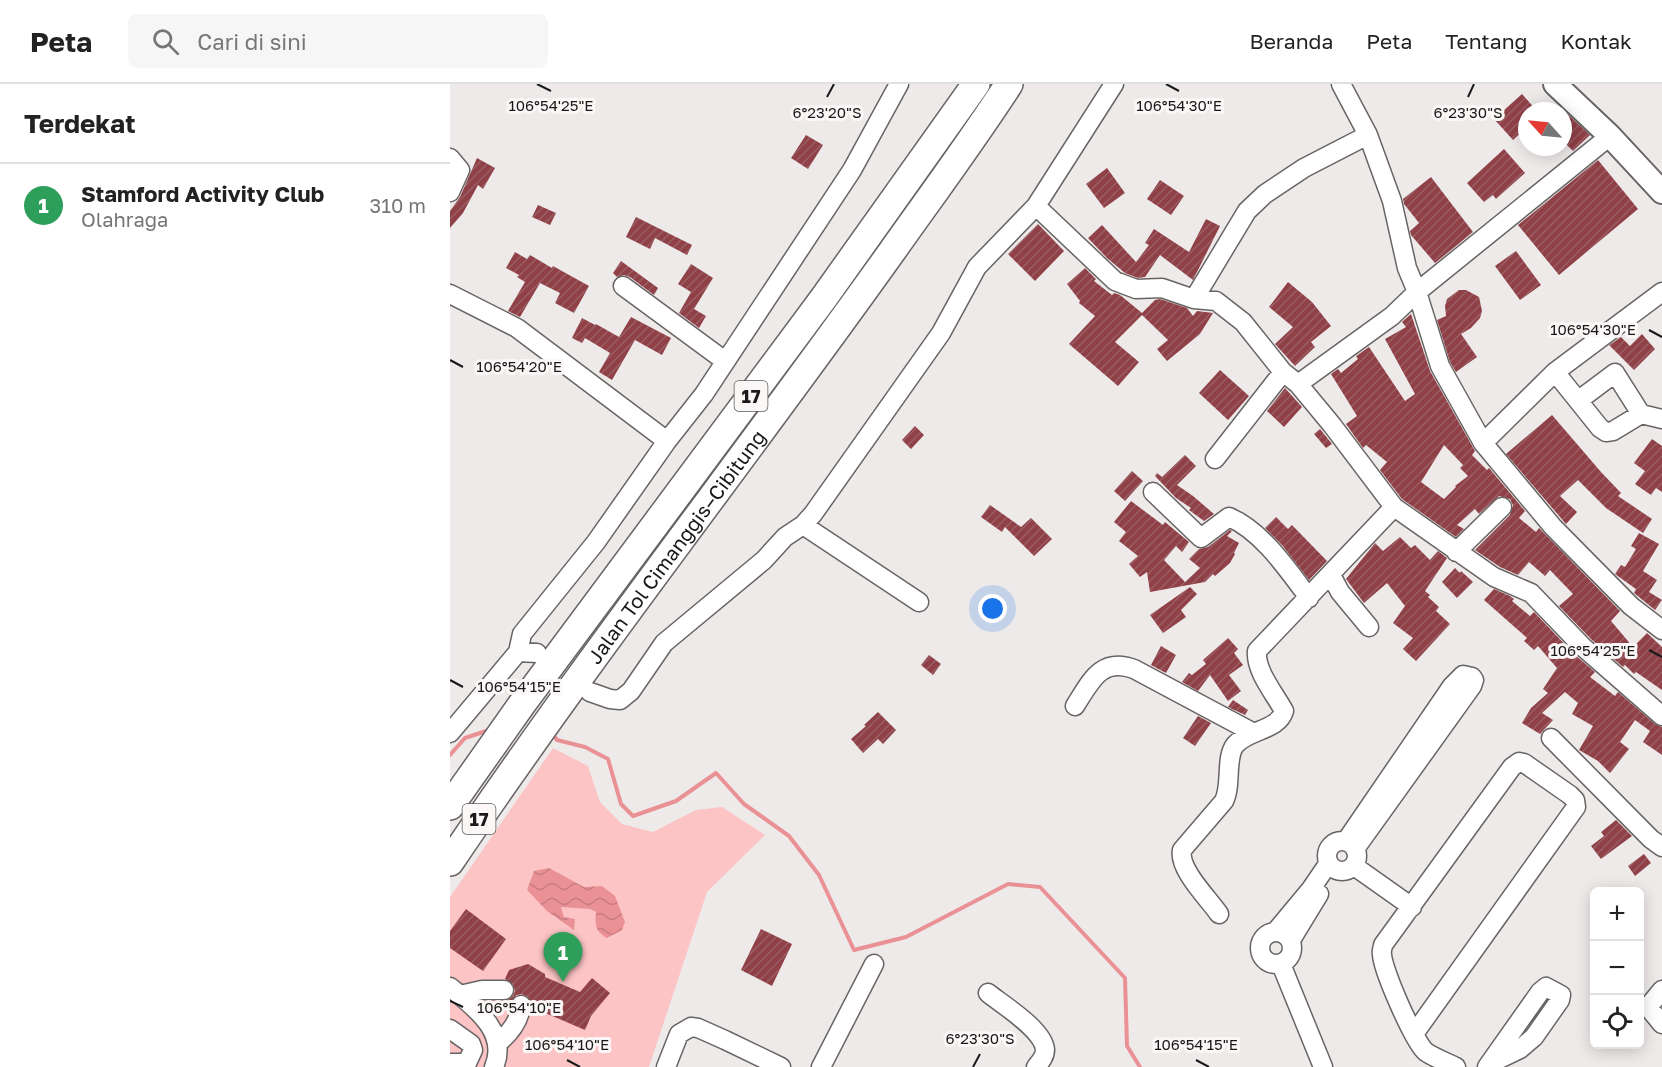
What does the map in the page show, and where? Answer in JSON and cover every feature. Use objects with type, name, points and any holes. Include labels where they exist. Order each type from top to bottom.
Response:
[{"type":"highway","name":"Jalan Tol Cimanggis–Cibitung","points":[[450,806],[522,704],[816,308],[976,84]]},
{"type":"highway","name":"Jalan Tol Cimanggis–Cibitung","points":[[450,862],[562,700],[846,317],[1009,84]]},
{"type":"main road","points":[[1555,84],[1610,136],[1662,192]]},
{"type":"street","points":[[450,733],[527,653],[522,634],[596,542],[667,441],[704,394],[852,170],[899,84]]},
{"type":"street","points":[[590,692],[621,700],[631,691],[664,643],[764,560],[785,537],[803,525],[813,514],[941,333],[977,267],[1036,206],[1114,84]]},
{"type":"street","points":[[1341,84],[1368,135],[1392,201],[1407,268],[1417,292],[1440,366],[1483,443],[1553,527],[1631,606],[1662,630]]},
{"type":"street","points":[[1194,299],[1247,212],[1265,194],[1304,168],[1368,135]]},
{"type":"street","points":[[1298,384],[1392,316],[1417,292],[1610,136]]},
{"type":"street","points":[[450,158],[460,170],[450,192]]},
{"type":"street","points":[[1036,206],[1115,281],[1136,289],[1162,288],[1194,299],[1216,301],[1243,322],[1283,372],[1298,384],[1332,425],[1394,507],[1494,577],[1531,593],[1583,647],[1662,716]]},
{"type":"street","points":[[623,286],[725,361]]},
{"type":"street","points":[[1483,443],[1556,372],[1662,292]]},
{"type":"street","points":[[450,294],[517,328],[667,441]]},
{"type":"street","points":[[1215,459],[1283,372]]},
{"type":"street","points":[[1556,372],[1600,428],[1606,432],[1613,431],[1641,414]]},
{"type":"street","points":[[1579,400],[1615,373],[1641,414],[1662,419]]},
{"type":"street","points":[[1154,492],[1201,538],[1229,517],[1240,522],[1276,555],[1309,598]]},
{"type":"street","points":[[1219,914],[1184,867],[1180,858],[1182,850],[1224,801],[1228,793],[1231,751],[1236,743],[1252,732],[1276,724],[1282,718],[1284,711],[1256,660],[1257,651],[1394,507]]},
{"type":"street","points":[[1456,552],[1502,507]]},
{"type":"street","points":[[803,525],[919,602]]},
{"type":"street","points":[[1331,575],[1340,592],[1369,627]]},
{"type":"street","points":[[1075,706],[1093,677],[1106,668],[1121,664],[1252,732]]},
{"type":"street","points":[[1284,936],[1322,889],[1472,686],[1474,680],[1472,677],[1463,675],[1452,686],[1344,858]]},
{"type":"street","points":[[1551,738],[1651,839],[1662,847]]},
{"type":"street","points":[[1414,1034],[1575,807],[1575,800],[1524,763],[1515,764],[1383,945],[1381,954],[1395,995],[1414,1034],[1425,1052],[1456,1067]]},
{"type":"street","points":[[1344,858],[1412,907]]},
{"type":"street","points":[[1266,935],[1284,936],[1292,951],[1290,957],[1281,964],[1270,963],[1261,956],[1260,945],[1266,935]]},
{"type":"street","points":[[821,1067],[874,964]]},
{"type":"street","points":[[1281,964],[1323,1067]]},
{"type":"street","points":[[455,991],[504,990]]},
{"type":"street","points":[[1662,990],[1648,1007],[1662,1024]]},
{"type":"street","points":[[455,991],[484,1018],[493,1030],[498,1043],[494,1067]]},
{"type":"street","points":[[988,993],[1034,1030],[1041,1039],[1045,1051],[1036,1067]]},
{"type":"street","points":[[498,1043],[506,1037],[518,1019],[521,1005]]},
{"type":"street","points":[[666,1067],[676,1038],[682,1031],[691,1027],[698,1028],[781,1067]]},
{"type":"street","points":[[450,1029],[471,1044],[473,1050],[467,1063],[450,1063]]},
{"type":"shaded area","points":[[553,748],[588,766],[600,802],[622,824],[653,832],[696,810],[722,807],[765,835],[707,892],[649,1067],[450,1067],[450,897]]},
{"type":"water","points":[[549,868],[584,887],[602,886],[615,896],[625,922],[622,930],[607,938],[600,933],[597,927],[596,912],[590,909],[561,907],[564,917],[575,919],[574,930],[547,911],[527,890],[534,871]]},
{"type":"building","points":[[1522,94],[1529,102],[1518,102],[1518,135],[1513,140],[1494,119]]},
{"type":"building","points":[[1572,118],[1590,135],[1572,150]]},
{"type":"building","points":[[806,135],[823,145],[808,169],[791,158]]},
{"type":"building","points":[[1504,149],[1525,173],[1496,199],[1493,195],[1484,202],[1467,183]]},
{"type":"building","points":[[477,158],[495,168],[483,189],[478,185],[463,213],[450,228],[450,211],[460,197]]},
{"type":"building","points":[[1598,160],[1638,209],[1559,275],[1518,225]]},
{"type":"building","points":[[1107,168],[1125,193],[1104,208],[1086,184]]},
{"type":"building","points":[[1431,177],[1473,232],[1435,263],[1411,235],[1410,231],[1419,223],[1404,204],[1403,199]]},
{"type":"building","points":[[1160,180],[1184,196],[1171,215],[1147,199]]},
{"type":"building","points":[[538,205],[556,213],[550,225],[532,217]]},
{"type":"building","points":[[636,217],[692,245],[687,255],[655,238],[650,249],[626,237]]},
{"type":"building","points":[[1206,219],[1220,226],[1193,280],[1160,255],[1145,277],[1138,278],[1125,273],[1088,238],[1102,225],[1136,262],[1149,245],[1145,243],[1154,229],[1189,252]]},
{"type":"building","points":[[1038,224],[1064,251],[1035,281],[1008,254]]},
{"type":"building","points":[[1516,251],[1541,285],[1520,300],[1495,266]]},
{"type":"building","points":[[515,252],[527,259],[530,255],[589,286],[574,313],[555,303],[560,293],[540,283],[520,317],[508,311],[525,282],[517,277],[519,275],[506,268]]},
{"type":"building","points":[[621,261],[658,288],[654,295],[630,277],[624,275],[617,277],[613,273]]},
{"type":"building","points":[[691,264],[713,278],[694,309],[706,316],[699,328],[679,313],[691,292],[678,284]]},
{"type":"building","points":[[1085,268],[1096,279],[1094,281],[1112,295],[1114,293],[1120,295],[1142,313],[1155,300],[1160,299],[1187,308],[1193,316],[1197,311],[1213,313],[1200,334],[1167,361],[1157,349],[1168,340],[1142,315],[1115,342],[1139,362],[1118,386],[1069,344],[1095,316],[1079,303],[1080,301],[1067,284]]},
{"type":"building","points":[[1288,282],[1312,302],[1331,326],[1311,342],[1315,347],[1295,366],[1275,344],[1293,327],[1269,307]]},
{"type":"building","points":[[1459,290],[1466,290],[1479,297],[1482,311],[1480,318],[1471,328],[1461,334],[1477,357],[1456,372],[1450,362],[1437,320],[1446,316],[1447,299]]},
{"type":"building","points":[[1411,314],[1430,371],[1475,451],[1472,455],[1487,470],[1489,468],[1525,511],[1519,518],[1536,532],[1539,528],[1620,611],[1611,621],[1633,647],[1647,633],[1662,647],[1662,690],[1636,672],[1634,674],[1625,665],[1623,667],[1591,639],[1559,606],[1573,594],[1550,570],[1545,576],[1529,562],[1518,575],[1500,567],[1475,550],[1510,515],[1513,505],[1510,499],[1499,496],[1479,514],[1475,509],[1457,525],[1464,529],[1456,537],[1402,499],[1380,470],[1387,462],[1366,445],[1363,448],[1346,424],[1357,416],[1331,374],[1338,369],[1341,373],[1358,359],[1356,356],[1369,347],[1405,401],[1415,394],[1385,339],[1406,327],[1402,322]],"holes":[[[1444,445],[1463,465],[1460,468],[1468,476],[1444,499],[1421,482]]]},
{"type":"building","points":[[631,317],[671,338],[662,355],[635,340],[612,380],[599,372],[610,353],[585,338],[582,343],[572,338],[582,318],[619,337]]},
{"type":"building","points":[[1642,334],[1655,349],[1634,370],[1609,345],[1621,337],[1630,346]]},
{"type":"building","points":[[1220,370],[1249,396],[1228,420],[1199,393]]},
{"type":"building","points":[[1285,388],[1302,407],[1284,427],[1267,411]]},
{"type":"building","points":[[1552,415],[1621,493],[1618,496],[1652,519],[1643,533],[1606,508],[1578,480],[1560,496],[1577,512],[1566,524],[1506,454]]},
{"type":"building","points":[[915,426],[924,435],[911,449],[902,440]]},
{"type":"building","points":[[1320,429],[1332,444],[1326,448],[1314,434]]},
{"type":"building","points":[[1652,439],[1662,446],[1662,492],[1656,488],[1651,495],[1635,484],[1645,471],[1634,463]]},
{"type":"building","points":[[1185,455],[1196,466],[1177,485],[1214,514],[1204,521],[1189,510],[1191,508],[1176,498],[1155,476],[1157,473],[1162,477]]},
{"type":"building","points":[[1132,471],[1143,481],[1125,501],[1114,491]]},
{"type":"building","points":[[1131,501],[1163,525],[1165,522],[1189,542],[1182,552],[1176,546],[1164,560],[1185,582],[1200,568],[1189,559],[1199,549],[1208,547],[1230,530],[1232,531],[1227,536],[1239,543],[1230,563],[1205,582],[1150,592],[1147,572],[1140,577],[1129,564],[1138,556],[1119,541],[1126,532],[1114,522]]},
{"type":"building","points":[[990,505],[1021,527],[1031,518],[1052,539],[1034,556],[1005,527],[1002,532],[981,517]]},
{"type":"building","points":[[1276,517],[1288,529],[1292,525],[1327,561],[1309,580],[1282,545],[1265,528]]},
{"type":"building","points":[[1639,533],[1659,544],[1643,571],[1657,580],[1649,592],[1662,600],[1655,610],[1634,593],[1636,589],[1615,574],[1621,565],[1625,567],[1636,549],[1631,546]]},
{"type":"building","points":[[1400,537],[1411,548],[1415,545],[1430,560],[1438,551],[1447,558],[1425,591],[1439,607],[1436,611],[1450,624],[1416,661],[1403,649],[1413,638],[1393,623],[1405,606],[1387,583],[1364,603],[1346,579],[1375,543],[1383,551]]},
{"type":"building","points":[[1455,568],[1473,582],[1457,598],[1442,582]]},
{"type":"building","points":[[1190,587],[1197,594],[1181,610],[1186,617],[1163,633],[1150,615]]},
{"type":"building","points":[[1494,589],[1514,599],[1512,601],[1530,616],[1534,612],[1575,655],[1595,672],[1590,677],[1615,696],[1618,692],[1655,724],[1662,727],[1662,755],[1643,742],[1650,731],[1635,720],[1620,742],[1629,749],[1610,773],[1598,761],[1579,750],[1593,726],[1572,714],[1578,703],[1565,692],[1542,713],[1553,720],[1540,734],[1522,723],[1531,708],[1548,693],[1543,689],[1557,668],[1538,646],[1534,650],[1524,641],[1527,638],[1484,600]]},
{"type":"building","points":[[1228,638],[1238,649],[1234,653],[1243,665],[1229,675],[1241,691],[1228,701],[1210,675],[1198,691],[1182,682],[1189,673],[1192,675],[1206,664],[1203,660]]},
{"type":"building","points":[[1161,646],[1176,655],[1166,673],[1151,665]]},
{"type":"building","points":[[929,655],[941,664],[933,675],[921,665]]},
{"type":"building","points":[[1233,700],[1248,710],[1245,715],[1228,707]]},
{"type":"building","points":[[878,712],[896,730],[883,744],[878,739],[863,753],[851,739]]},
{"type":"building","points":[[1198,716],[1211,723],[1195,746],[1183,738]]},
{"type":"building","points":[[1616,820],[1632,836],[1601,859],[1591,846],[1604,836],[1601,832]]},
{"type":"building","points":[[1644,854],[1651,863],[1635,876],[1628,866]]},
{"type":"building","points":[[466,909],[506,939],[483,971],[450,948],[450,931]]},
{"type":"building","points":[[761,929],[792,944],[772,986],[741,970]]},
{"type":"building","points":[[528,964],[545,974],[545,977],[580,992],[592,978],[610,993],[591,1016],[585,1030],[543,1012],[547,1002],[532,1004],[528,997],[522,994],[516,995],[510,1003],[507,1001],[515,991],[513,984],[505,979],[509,970]]},
{"type":"waterway","points":[[450,755],[465,738],[489,730]]},
{"type":"waterway","points":[[552,733],[557,740],[585,747],[608,759],[621,804],[633,816],[676,801],[716,773],[744,804],[789,836],[819,875],[854,950],[906,937],[1008,884],[1040,887],[1125,978],[1127,1046],[1140,1067]]},
{"type":"place","name":"Stamford Activity Club","points":[[563,982]]}]
